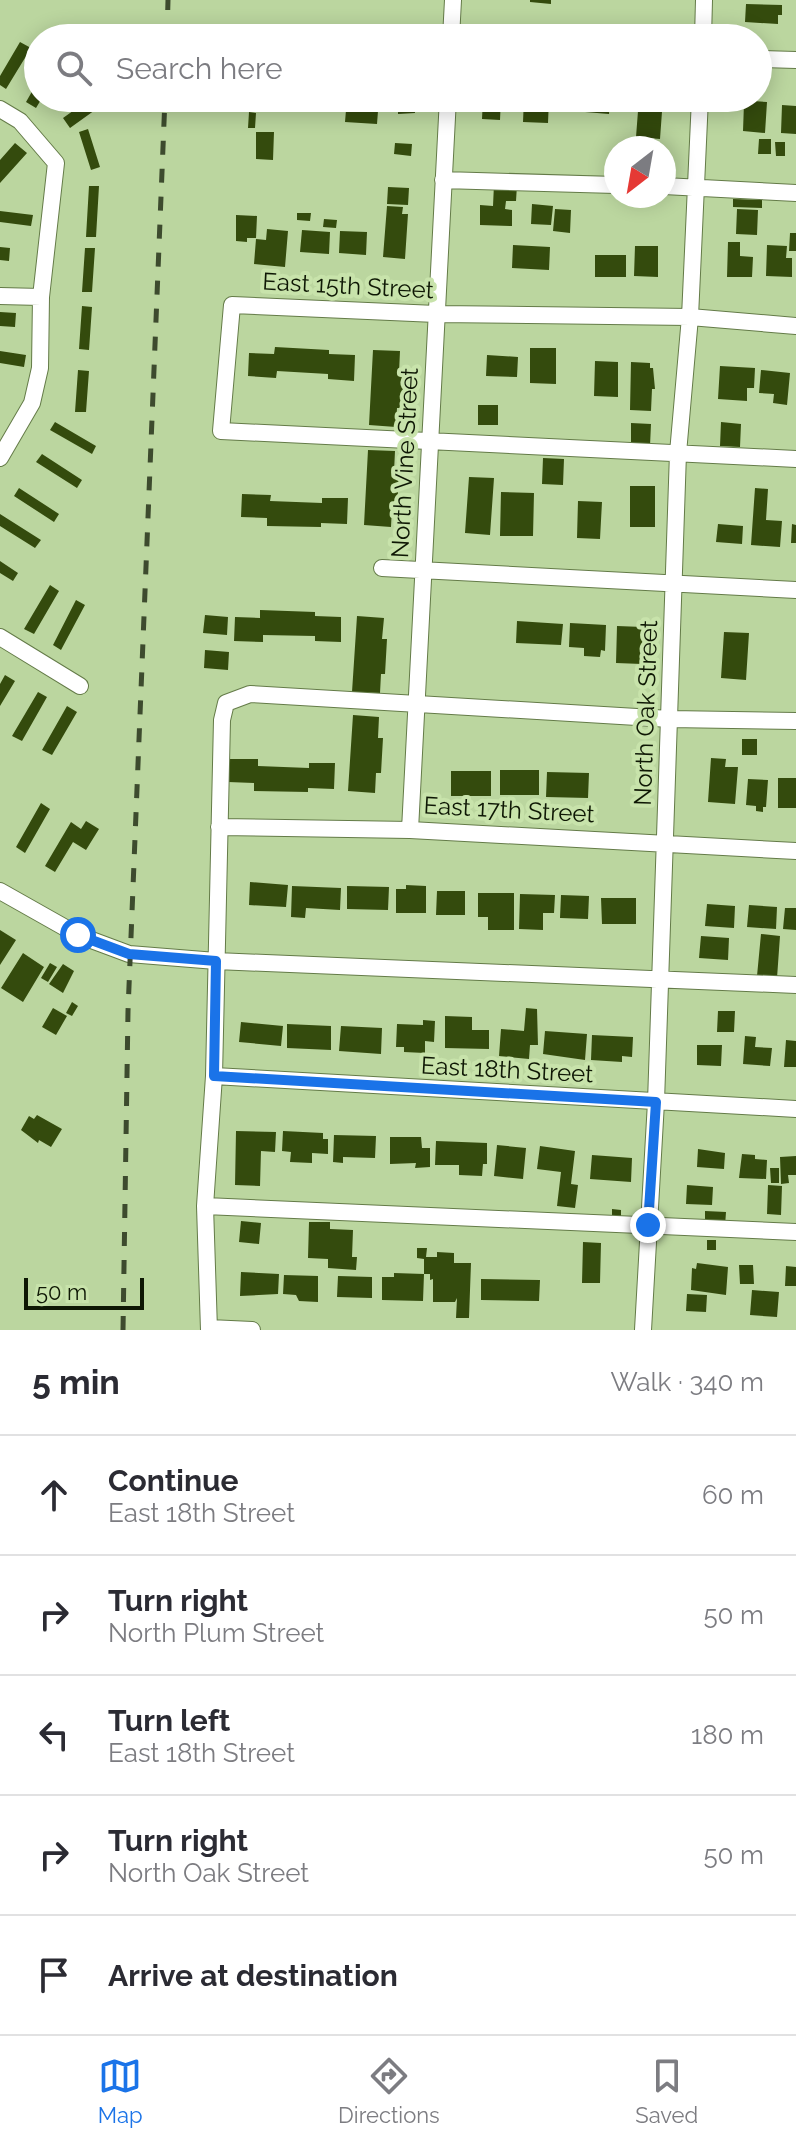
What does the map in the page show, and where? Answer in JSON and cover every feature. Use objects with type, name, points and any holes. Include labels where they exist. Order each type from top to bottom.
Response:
[{"type":"street","points":[[452,24],[453,0]]},
{"type":"street","points":[[703,24],[704,0]]},
{"type":"street","points":[[772,59],[796,60]]},
{"type":"street","points":[[0,109],[20,121],[56,163],[41,297],[40,368],[32,403],[0,458]]},
{"type":"street","name":"North Vine Street","points":[[410,830],[447,112]]},
{"type":"street","name":"North Oak Street","points":[[643,1330],[656,1102],[678,453],[690,317],[699,112]]},
{"type":"street","points":[[443,180],[604,185]]},
{"type":"street","points":[[676,186],[796,193]]},
{"type":"street","points":[[0,296],[41,297]]},
{"type":"street","name":"East 15th Street","points":[[430,441],[221,431],[232,305],[436,314],[690,317],[796,326]]},
{"type":"street","points":[[430,441],[796,459]]},
{"type":"street","points":[[382,568],[796,590]]},
{"type":"street","points":[[0,637],[80,686]]},
{"type":"street","points":[[252,1330],[209,1329],[205,1206],[214,1076],[222,720],[226,703],[250,694],[670,719],[796,721]]},
{"type":"street","name":"East 17th Street","points":[[219,827],[410,830],[796,851]]},
{"type":"street","points":[[0,891],[78,935],[129,954],[216,961],[796,985]]},
{"type":"street","name":"East 18th Street","points":[[214,1076],[796,1109]]},
{"type":"street","points":[[205,1206],[796,1232]]},
{"type":"building","points":[[551,0],[551,4],[530,2]]},
{"type":"building","points":[[746,4],[782,5],[778,24],[745,22]]},
{"type":"building","points":[[20,42],[24,44],[24,59],[6,89],[0,85],[0,76]]},
{"type":"building","points":[[782,105],[796,106],[796,134],[781,133]]},
{"type":"building","points":[[71,112],[92,112],[70,128],[63,118]]},
{"type":"building","points":[[249,112],[256,113],[255,128],[248,128]]},
{"type":"building","points":[[346,112],[378,112],[377,124],[345,122]]},
{"type":"building","points":[[482,112],[500,112],[500,120],[482,119]]},
{"type":"building","points":[[523,112],[548,112],[548,123],[523,122]]},
{"type":"building","points":[[638,112],[662,112],[660,136],[636,136]]},
{"type":"building","points":[[744,112],[766,112],[765,133],[743,131]]},
{"type":"building","points":[[88,129],[100,167],[91,170],[79,132]]},
{"type":"building","points":[[256,132],[274,132],[273,160],[256,159]]},
{"type":"building","points":[[759,139],[771,139],[771,154],[758,154]]},
{"type":"building","points":[[775,142],[785,142],[785,156],[776,156]]},
{"type":"building","points":[[15,143],[27,153],[0,183],[0,160]]},
{"type":"building","points":[[395,143],[412,144],[411,156],[394,154]]},
{"type":"building","points":[[494,184],[517,185],[516,201],[506,201],[505,209],[512,210],[512,226],[480,225],[480,205],[493,206]]},
{"type":"building","points":[[89,186],[99,186],[96,237],[86,237]]},
{"type":"building","points":[[388,187],[409,188],[408,205],[387,204]]},
{"type":"building","points":[[733,199],[762,200],[762,208],[733,207]]},
{"type":"building","points":[[532,204],[553,206],[551,225],[531,224]]},
{"type":"building","points":[[387,206],[403,207],[402,214],[408,214],[405,259],[383,257]]},
{"type":"building","points":[[555,209],[571,210],[570,233],[553,231]]},
{"type":"building","points":[[737,209],[758,210],[757,235],[736,234]]},
{"type":"building","points":[[0,211],[33,215],[31,226],[0,222]]},
{"type":"building","points":[[297,213],[311,213],[310,221],[297,220]]},
{"type":"building","points":[[236,215],[257,216],[256,238],[247,238],[247,242],[236,241]]},
{"type":"building","points":[[324,219],[337,220],[336,228],[323,227]]},
{"type":"building","points":[[267,229],[288,231],[285,267],[254,264],[256,239],[266,240]]},
{"type":"building","points":[[302,230],[330,232],[329,254],[300,252]]},
{"type":"building","points":[[340,231],[367,232],[366,255],[339,253]]},
{"type":"building","points":[[790,233],[796,233],[796,251],[789,251]]},
{"type":"building","points":[[728,242],[740,242],[740,256],[753,257],[752,277],[727,277]]},
{"type":"building","points":[[513,245],[550,247],[549,270],[512,268]]},
{"type":"building","points":[[767,245],[787,246],[786,258],[792,258],[792,277],[766,276]]},
{"type":"building","points":[[635,246],[658,246],[658,277],[634,276]]},
{"type":"building","points":[[0,247],[10,248],[9,261],[0,260]]},
{"type":"building","points":[[85,248],[95,248],[92,292],[82,292]]},
{"type":"building","points":[[595,255],[626,255],[626,277],[595,277]]},
{"type":"building","points":[[82,306],[92,307],[89,350],[79,349]]},
{"type":"building","points":[[0,312],[16,313],[15,327],[0,326]]},
{"type":"building","points":[[275,347],[355,355],[354,381],[328,379],[328,374],[277,371],[276,378],[248,376],[249,353],[274,354]]},
{"type":"building","points":[[530,348],[556,348],[556,384],[530,383]]},
{"type":"building","points":[[373,350],[400,351],[399,373],[404,373],[402,408],[397,408],[396,427],[369,425]]},
{"type":"building","points":[[0,351],[26,355],[24,367],[0,363]]},
{"type":"building","points":[[487,355],[518,357],[517,377],[486,376]]},
{"type":"building","points":[[595,361],[618,362],[618,397],[594,396]]},
{"type":"building","points":[[631,362],[650,363],[650,368],[653,368],[655,389],[652,389],[651,411],[630,410]]},
{"type":"building","points":[[720,366],[755,368],[754,388],[747,388],[747,401],[718,399]]},
{"type":"building","points":[[78,370],[89,371],[86,412],[75,412]]},
{"type":"building","points":[[761,370],[790,373],[787,405],[773,403],[774,394],[759,393]]},
{"type":"building","points":[[478,405],[498,405],[498,425],[478,425]]},
{"type":"building","points":[[55,422],[96,446],[92,454],[50,430]]},
{"type":"building","points":[[721,422],[741,424],[740,447],[720,446]]},
{"type":"building","points":[[631,423],[651,424],[650,446],[631,446]]},
{"type":"building","points":[[368,450],[395,451],[394,472],[399,473],[397,508],[392,507],[391,527],[364,525]]},
{"type":"building","points":[[42,454],[82,480],[77,488],[36,462]]},
{"type":"building","points":[[543,458],[564,459],[563,485],[542,484]]},
{"type":"building","points":[[469,477],[494,478],[490,535],[465,533]]},
{"type":"building","points":[[630,486],[655,486],[655,527],[630,527]]},
{"type":"building","points":[[19,488],[59,514],[54,522],[14,496]]},
{"type":"building","points":[[755,488],[768,489],[766,520],[782,521],[780,547],[751,545]]},
{"type":"building","points":[[501,492],[534,493],[533,536],[500,536]]},
{"type":"building","points":[[242,494],[271,495],[270,501],[322,503],[322,498],[348,498],[347,524],[267,526],[267,518],[241,517]]},
{"type":"building","points":[[578,501],[602,502],[600,539],[577,538]]},
{"type":"building","points":[[0,514],[41,540],[35,548],[0,526]]},
{"type":"building","points":[[718,524],[743,526],[742,544],[716,542]]},
{"type":"building","points":[[792,524],[796,525],[796,543],[791,543]]},
{"type":"building","points":[[0,561],[18,573],[13,581],[0,573]]},
{"type":"building","points":[[50,585],[59,591],[34,634],[24,629]]},
{"type":"building","points":[[76,600],[85,605],[61,650],[53,645]]},
{"type":"building","points":[[260,610],[315,612],[315,616],[341,617],[341,642],[315,641],[315,636],[263,635],[263,642],[234,641],[235,617],[260,618]]},
{"type":"building","points":[[205,615],[228,617],[227,635],[203,633]]},
{"type":"building","points":[[357,616],[384,618],[382,639],[387,639],[385,674],[381,674],[380,693],[352,692]]},
{"type":"building","points":[[517,621],[563,624],[561,645],[516,643]]},
{"type":"building","points":[[570,623],[606,625],[605,651],[601,650],[600,657],[584,656],[584,648],[569,647]]},
{"type":"building","points":[[617,626],[643,627],[642,664],[616,663]]},
{"type":"building","points":[[724,632],[749,633],[746,680],[721,678]]},
{"type":"building","points":[[205,650],[229,652],[228,670],[204,668]]},
{"type":"building","points":[[5,675],[15,681],[0,706],[0,684]]},
{"type":"building","points":[[38,692],[47,697],[22,741],[12,736]]},
{"type":"building","points":[[67,706],[77,712],[52,755],[42,750]]},
{"type":"building","points":[[353,715],[379,717],[378,738],[383,738],[381,773],[376,773],[375,793],[348,791]]},
{"type":"building","points":[[742,739],[757,739],[757,755],[742,755]]},
{"type":"building","points":[[711,758],[726,759],[725,767],[738,767],[735,804],[708,802]]},
{"type":"building","points":[[229,759],[258,759],[258,766],[309,768],[309,763],[335,763],[334,789],[254,791],[254,783],[228,782]]},
{"type":"building","points":[[500,770],[539,770],[539,795],[500,795]]},
{"type":"building","points":[[451,771],[491,771],[491,796],[451,796]]},
{"type":"building","points":[[547,772],[589,773],[588,798],[546,797]]},
{"type":"building","points":[[778,778],[796,778],[796,808],[778,808]]},
{"type":"building","points":[[748,779],[768,780],[763,812],[756,811],[756,806],[746,805]]},
{"type":"building","points":[[41,803],[50,809],[25,853],[16,847]]},
{"type":"building","points":[[86,821],[99,829],[86,850],[73,842],[55,872],[45,866],[71,822],[81,829]]},
{"type":"building","points":[[250,882],[288,885],[286,907],[249,905]]},
{"type":"building","points":[[406,885],[426,886],[426,913],[396,913],[396,889],[406,889]]},
{"type":"building","points":[[292,886],[341,888],[340,910],[306,908],[305,918],[291,917]]},
{"type":"building","points":[[347,886],[389,887],[388,910],[347,909]]},
{"type":"building","points":[[437,891],[465,891],[465,915],[436,915]]},
{"type":"building","points":[[478,893],[514,893],[514,930],[488,930],[488,917],[478,917]]},
{"type":"building","points":[[520,894],[555,895],[554,913],[543,913],[543,930],[519,929]]},
{"type":"building","points":[[561,895],[589,896],[588,919],[560,918]]},
{"type":"building","points":[[601,898],[636,898],[636,924],[602,924]]},
{"type":"building","points":[[707,904],[735,906],[734,928],[705,926]]},
{"type":"building","points":[[749,905],[777,907],[776,929],[747,927]]},
{"type":"building","points":[[785,908],[796,908],[796,930],[783,929]]},
{"type":"building","points":[[0,930],[16,940],[0,965]]},
{"type":"building","points":[[761,934],[780,936],[777,978],[757,976]]},
{"type":"building","points":[[701,936],[729,938],[728,960],[699,958]]},
{"type":"building","points":[[23,953],[44,967],[23,1002],[1,988]]},
{"type":"building","points":[[50,963],[57,967],[48,982],[41,978]]},
{"type":"building","points":[[63,964],[74,971],[63,993],[49,984]]},
{"type":"building","points":[[72,1002],[78,1006],[72,1016],[66,1013]]},
{"type":"building","points":[[53,1008],[67,1016],[56,1035],[42,1027]]},
{"type":"building","points":[[526,1008],[537,1009],[538,1045],[530,1045],[529,1059],[499,1056],[501,1029],[524,1031]]},
{"type":"building","points":[[718,1011],[735,1011],[734,1032],[717,1032]]},
{"type":"building","points":[[445,1016],[472,1017],[472,1030],[489,1030],[489,1049],[445,1048]]},
{"type":"building","points":[[423,1020],[435,1021],[434,1042],[425,1041],[425,1053],[404,1052],[404,1047],[396,1047],[397,1024],[423,1025]]},
{"type":"building","points":[[241,1022],[283,1026],[281,1046],[239,1042]]},
{"type":"building","points":[[287,1024],[331,1026],[331,1050],[287,1048]]},
{"type":"building","points":[[341,1026],[382,1028],[381,1054],[339,1051]]},
{"type":"building","points":[[545,1031],[587,1034],[585,1060],[543,1054]]},
{"type":"building","points":[[592,1035],[633,1037],[632,1057],[622,1056],[622,1062],[591,1060]]},
{"type":"building","points":[[745,1036],[756,1037],[755,1047],[772,1048],[770,1066],[743,1064]]},
{"type":"building","points":[[786,1040],[796,1041],[796,1067],[784,1067]]},
{"type":"building","points":[[697,1045],[722,1045],[721,1066],[697,1065]]},
{"type":"building","points":[[37,1115],[62,1129],[51,1147],[39,1140],[38,1143],[21,1130],[29,1116],[34,1119]]},
{"type":"building","points":[[236,1131],[276,1132],[275,1152],[261,1151],[260,1186],[235,1185]]},
{"type":"building","points":[[283,1131],[323,1133],[323,1139],[328,1139],[328,1154],[312,1153],[312,1163],[290,1162],[291,1152],[282,1151]]},
{"type":"building","points":[[334,1135],[376,1136],[375,1158],[343,1157],[343,1163],[333,1162]]},
{"type":"building","points":[[390,1137],[421,1137],[422,1148],[430,1148],[430,1167],[415,1168],[416,1163],[390,1164]]},
{"type":"building","points":[[436,1141],[487,1143],[487,1164],[483,1164],[482,1176],[459,1175],[459,1165],[435,1165]]},
{"type":"building","points":[[497,1145],[526,1148],[523,1179],[494,1176]]},
{"type":"building","points":[[540,1146],[575,1151],[571,1184],[578,1185],[575,1208],[557,1206],[561,1172],[537,1169]]},
{"type":"building","points":[[698,1149],[725,1153],[724,1169],[697,1167]]},
{"type":"building","points":[[742,1154],[767,1160],[766,1179],[739,1178]]},
{"type":"building","points":[[592,1155],[632,1158],[631,1182],[590,1179]]},
{"type":"building","points":[[796,1156],[796,1175],[788,1175],[789,1183],[781,1184],[780,1157]]},
{"type":"building","points":[[770,1168],[779,1168],[779,1183],[771,1183]]},
{"type":"building","points":[[687,1185],[713,1187],[712,1205],[686,1204]]},
{"type":"building","points":[[768,1185],[782,1186],[781,1215],[767,1214]]},
{"type":"building","points":[[612,1209],[621,1210],[621,1220],[612,1220]]},
{"type":"building","points":[[705,1211],[726,1212],[725,1226],[705,1225]]},
{"type":"building","points":[[241,1221],[261,1223],[259,1244],[239,1242]]},
{"type":"building","points":[[309,1222],[330,1222],[330,1229],[353,1230],[352,1257],[357,1257],[356,1270],[328,1268],[328,1259],[308,1258]]},
{"type":"building","points":[[707,1240],[716,1240],[716,1250],[707,1250]]},
{"type":"building","points":[[583,1242],[601,1243],[600,1283],[582,1283]]},
{"type":"building","points":[[417,1248],[427,1248],[426,1257],[437,1257],[437,1252],[454,1253],[454,1263],[471,1263],[469,1318],[456,1318],[457,1298],[455,1302],[433,1302],[433,1279],[430,1280],[430,1274],[424,1274],[424,1259],[417,1258]]},
{"type":"building","points":[[697,1263],[728,1267],[726,1295],[691,1290],[692,1268],[696,1269]]},
{"type":"building","points":[[739,1265],[753,1265],[754,1284],[740,1284]]},
{"type":"building","points":[[786,1266],[796,1267],[796,1286],[785,1286]]},
{"type":"building","points":[[241,1272],[279,1274],[278,1294],[240,1296]]},
{"type":"building","points":[[394,1273],[424,1274],[423,1301],[382,1300],[382,1277],[394,1277]]},
{"type":"building","points":[[284,1275],[318,1276],[318,1302],[299,1301],[296,1295],[283,1294]]},
{"type":"building","points":[[338,1276],[372,1277],[372,1298],[337,1297]]},
{"type":"building","points":[[481,1279],[540,1280],[539,1301],[481,1300]]},
{"type":"building","points":[[752,1290],[779,1292],[777,1317],[750,1315]]},
{"type":"building","points":[[687,1294],[707,1295],[706,1312],[686,1311]]},
{"type":"railway","points":[[167,24],[168,0]]},
{"type":"railway","points":[[123,1330],[128,1011],[164,112]]},
{"type":"route","points":[[78,935],[129,954],[216,961],[214,1076],[656,1102],[648,1225]]}]
